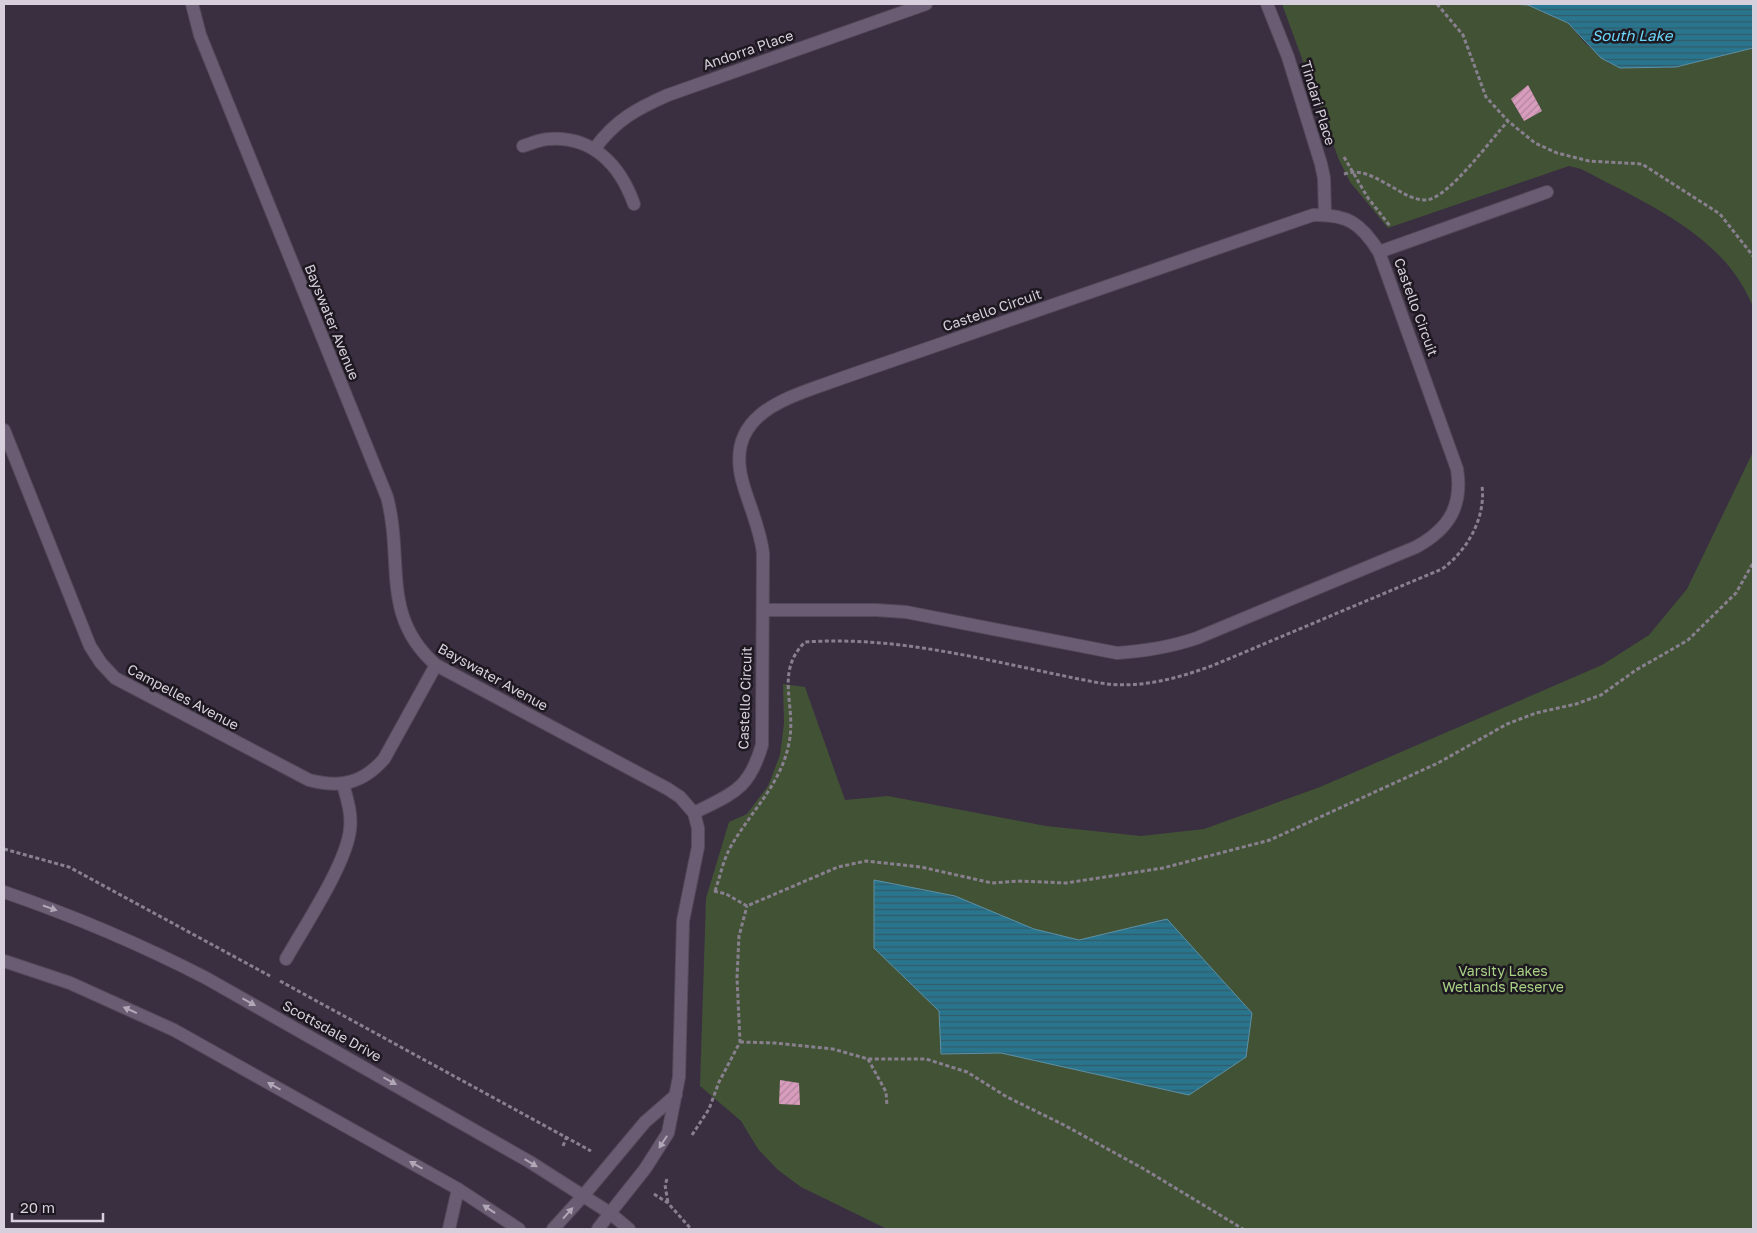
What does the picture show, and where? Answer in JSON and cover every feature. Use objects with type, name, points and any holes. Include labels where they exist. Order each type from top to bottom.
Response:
[{"type":"street","name":"Bayswater Avenue","points":[[192,4],[200,36],[387,497],[393,521],[397,593],[402,620],[412,640],[436,665],[668,789],[680,797],[694,813]]},
{"type":"street","name":"Andorra Place","points":[[594,148],[608,130],[635,109],[668,95],[926,4]]},
{"type":"street","name":"Tindari Place","points":[[1267,4],[1288,57],[1324,178],[1325,215]]},
{"type":"street","points":[[523,146],[548,138],[567,140],[594,148],[626,182],[634,204]]},
{"type":"street","points":[[1379,252],[1547,192]]},
{"type":"street","name":"Castello Circuit","points":[[694,813],[742,787],[751,774],[762,745],[761,533],[744,487],[740,469],[741,446],[747,430],[757,416],[773,405],[845,378],[1313,215],[1344,217],[1360,227],[1379,252],[1457,469],[1460,487],[1457,504],[1435,537],[1416,547],[1198,638],[1172,647],[1146,651],[1117,653],[906,612],[876,610],[762,610]]},
{"type":"street","name":"Campelles Avenue","points":[[4,430],[90,646],[115,678],[309,780],[326,785],[343,784],[373,771],[384,759],[436,665]]},
{"type":"street","points":[[286,959],[346,850],[350,820],[343,784]]},
{"type":"street","points":[[598,1229],[645,1169],[668,1133],[681,1058],[683,921],[698,847],[698,828],[694,813]]},
{"type":"street","name":"Scottsdale Drive","points":[[4,892],[68,914],[154,951],[206,978],[438,1108],[583,1196],[629,1229]]},
{"type":"street","points":[[4,961],[70,983],[174,1030],[458,1189],[519,1229]]},
{"type":"street","points":[[553,1229],[645,1122],[676,1095]]},
{"type":"street","points":[[449,1229],[458,1189]]},
{"type":"path","points":[[1437,4],[1463,36],[1486,97],[1508,121],[1535,143],[1557,153],[1589,161],[1642,164],[1720,214],[1753,256]]},
{"type":"path","points":[[1324,178],[1351,172],[1370,175],[1412,198],[1427,200],[1435,198],[1448,188],[1508,121]]},
{"type":"path","points":[[1340,150],[1351,172],[1368,198],[1388,222],[1400,244]]},
{"type":"path","points":[[715,891],[729,849],[771,791],[780,772],[789,742],[788,672],[793,654],[805,642],[883,642],[933,649],[1100,683],[1120,686],[1152,684],[1214,665],[1442,569],[1455,559],[1475,528],[1481,512],[1482,484]]},
{"type":"path","points":[[747,906],[838,868],[866,861],[921,867],[992,883],[1018,881],[1066,883],[1163,868],[1270,840],[1438,763],[1506,724],[1536,713],[1576,704],[1601,695],[1636,670],[1688,640],[1736,593],[1753,563]]},
{"type":"path","points":[[4,849],[69,867],[567,1136],[591,1151]]},
{"type":"path","points":[[689,884],[726,894],[747,906]]},
{"type":"path","points":[[709,1109],[719,1082],[740,1042],[736,978],[739,936],[747,906]]},
{"type":"path","points":[[740,1042],[775,1043],[833,1049],[868,1059],[926,1059],[967,1072],[1007,1097],[1064,1125],[1144,1169],[1244,1229]]},
{"type":"path","points":[[868,1059],[886,1092],[887,1106]]},
{"type":"path","points":[[563,1146],[567,1136]]},
{"type":"path","points":[[652,1193],[668,1203],[691,1229]]},
{"type":"green space","points":[[1282,4],[1528,5],[1568,23],[1585,43],[1610,64],[1658,68],[1676,67],[1753,48],[1753,307],[1740,282],[1723,260],[1703,241],[1680,224],[1631,195],[1581,169],[1569,166],[1388,228],[1350,182],[1339,160]]},
{"type":"green space","name":"Varsity Lakes Wetlands Reserve","points":[[1753,452],[1753,1229],[887,1229],[801,1187],[778,1170],[758,1149],[741,1121],[700,1086],[706,898],[729,822],[747,814],[768,786],[780,755],[784,723],[783,684],[805,687],[845,800],[888,796],[1046,826],[1141,836],[1204,829],[1320,787],[1602,665],[1649,635],[1687,589]]},
{"type":"water","name":"South Lake","points":[[1510,4],[1753,4],[1753,48],[1676,67],[1620,68],[1601,58],[1568,23],[1528,5]]},
{"type":"water","points":[[874,880],[955,896],[1034,929],[1079,940],[1167,919],[1252,1013],[1246,1057],[1189,1095],[1001,1053],[941,1054],[939,1011],[874,948]]},
{"type":"building","points":[[1528,85],[1542,111],[1524,121],[1511,99]]},
{"type":"building","points":[[780,1080],[799,1083],[800,1105],[779,1104]]}]
